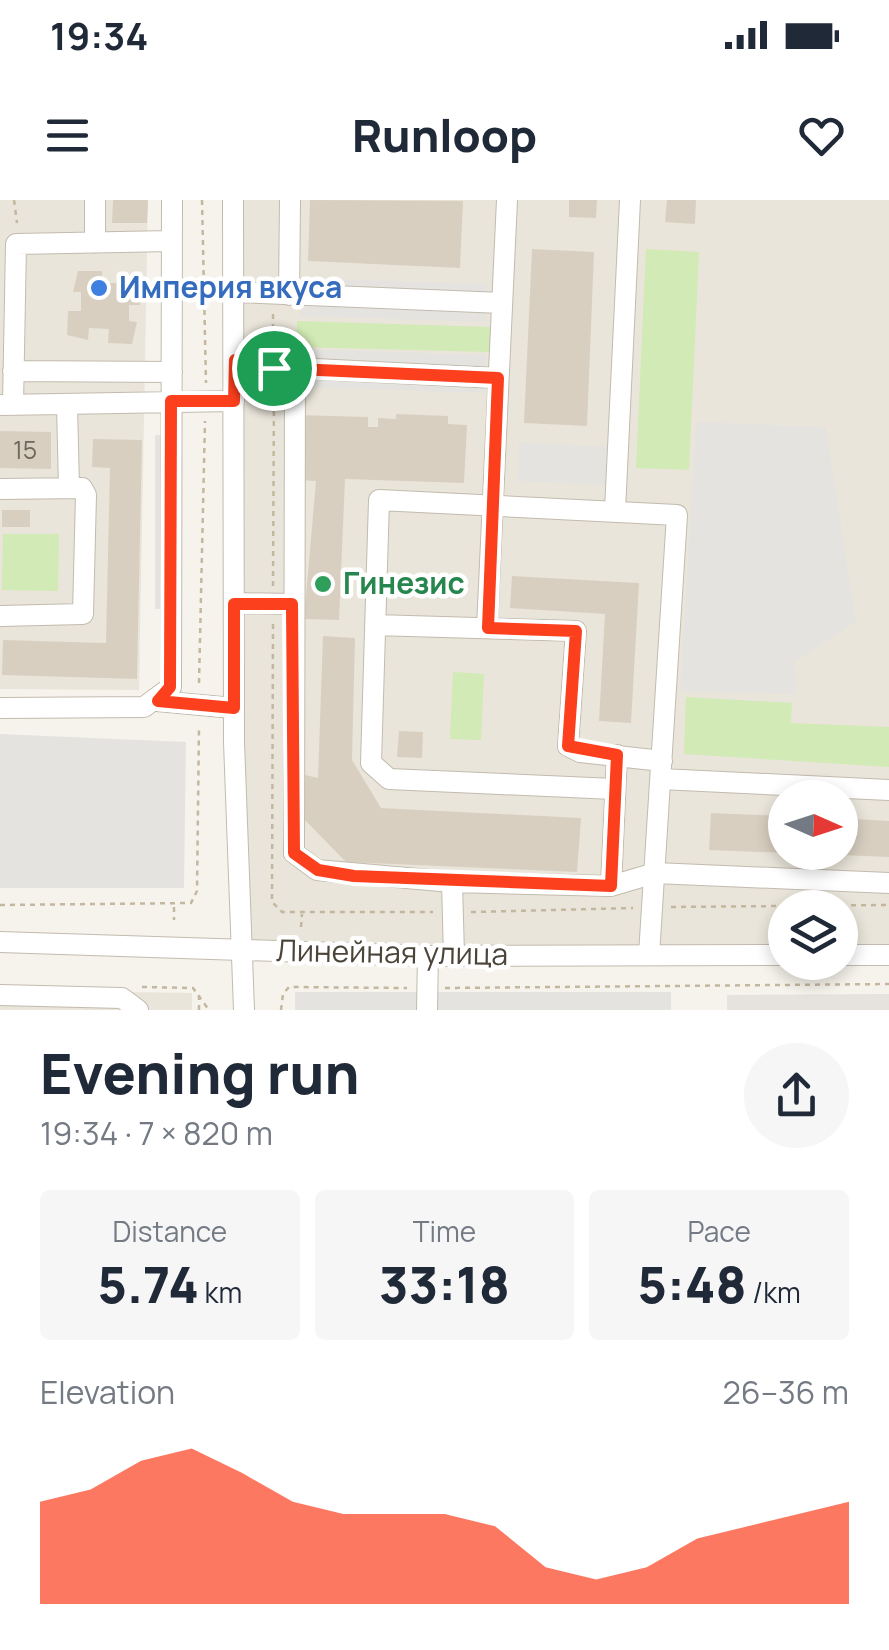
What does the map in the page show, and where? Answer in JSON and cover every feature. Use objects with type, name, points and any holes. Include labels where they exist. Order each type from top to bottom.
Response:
[{"type":"street","points":[[94,243],[95,200]]},
{"type":"street","points":[[158,701],[170,687],[172,200]]},
{"type":"street","points":[[233,200],[234,708],[244,1010]]},
{"type":"street","points":[[281,294],[290,200]]},
{"type":"street","points":[[488,628],[507,200]]},
{"type":"street","points":[[614,510],[630,200]]},
{"type":"street","points":[[171,242],[16,244],[13,371],[7,405],[234,401]]},
{"type":"street","points":[[235,292],[502,304]]},
{"type":"street","points":[[235,360],[284,368],[498,378]]},
{"type":"street","points":[[284,368],[283,604],[294,853],[318,870],[452,882],[611,886],[655,873],[889,882]]},
{"type":"street","points":[[13,371],[172,372]]},
{"type":"street","points":[[67,405],[69,488]]},
{"type":"street","points":[[0,489],[82,488],[86,494],[83,614],[0,616]]},
{"type":"street","points":[[614,789],[389,779],[371,763],[379,500],[677,515],[648,955]]},
{"type":"street","points":[[234,604],[283,604]]},
{"type":"street","points":[[375,625],[576,631],[568,746],[617,755],[662,770],[889,790]]},
{"type":"street","points":[[0,708],[144,707],[158,701],[234,708]]},
{"type":"street","points":[[611,886],[617,755]]},
{"type":"street","points":[[452,882],[454,956]]},
{"type":"street","name":"Линейная улица","points":[[0,942],[428,956],[768,955]]},
{"type":"street","points":[[858,955],[889,955]]},
{"type":"street","points":[[426,1010],[428,956]]},
{"type":"street","points":[[0,995],[122,998],[138,1010]]},
{"type":"path","points":[[14,200],[23,242]]},
{"type":"path","points":[[0,905],[174,904],[191,902],[197,891],[207,315],[202,200]]},
{"type":"path","points":[[281,294],[270,315],[284,368],[283,604],[272,902],[282,912],[889,905]]},
{"type":"path","points":[[207,315],[213,315]]},
{"type":"path","points":[[197,891],[203,891]]},
{"type":"path","points":[[262,892],[271,892]]},
{"type":"path","points":[[174,904],[174,920]]},
{"type":"path","points":[[301,927],[302,912]]},
{"type":"path","points":[[300,979],[300,986]]},
{"type":"path","points":[[173,980],[173,988]]},
{"type":"path","points":[[281,1010],[282,994],[289,986],[889,984]]},
{"type":"path","points":[[199,1010],[200,992]]},
{"type":"shaded area","points":[[0,200],[148,200],[139,690],[0,689]]},
{"type":"shaded area","points":[[233,200],[889,200],[889,955],[858,955],[858,890],[768,890],[768,955],[242,949]]},
{"type":"shaded area","points":[[302,278],[487,284],[486,322],[301,316]]},
{"type":"shaded area","points":[[302,349],[486,355],[485,393],[300,387]]},
{"type":"shaded area","points":[[696,422],[826,427],[856,622],[795,662],[796,694],[680,691]]},
{"type":"shaded area","points":[[155,435],[166,435],[165,609],[155,609]]},
{"type":"shaded area","points":[[519,442],[609,447],[607,485],[517,481]]},
{"type":"shaded area","points":[[0,734],[186,742],[184,888],[0,888]]},
{"type":"shaded area","points":[[0,990],[192,993],[192,1010],[0,1010]]},
{"type":"shaded area","points":[[295,992],[671,992],[671,1010],[295,1010]]},
{"type":"shaded area","points":[[889,994],[889,1010],[727,1010],[727,995]]},
{"type":"green space","points":[[646,249],[699,252],[689,470],[636,468]]},
{"type":"green space","points":[[297,321],[491,327],[490,352],[296,347]]},
{"type":"green space","points":[[3,534],[59,534],[58,591],[2,590]]},
{"type":"green space","points":[[453,672],[484,674],[481,740],[450,739]]},
{"type":"green space","points":[[686,697],[792,703],[791,723],[889,727],[889,767],[684,754]]},
{"type":"building","points":[[113,200],[148,200],[147,223],[112,223]]},
{"type":"building","points":[[310,200],[463,201],[460,268],[308,261]]},
{"type":"building","points":[[569,200],[597,200],[596,218],[569,217]]},
{"type":"building","points":[[667,200],[696,200],[695,224],[665,222]]},
{"type":"building","points":[[532,249],[594,252],[587,426],[524,423]]},
{"type":"building","points":[[78,271],[102,271],[102,283],[119,283],[120,275],[141,279],[140,305],[129,305],[129,321],[137,322],[132,344],[108,343],[109,329],[89,328],[88,340],[67,335],[68,311],[81,311],[81,292],[73,292]]},
{"type":"building","points":[[396,414],[448,416],[448,424],[467,425],[464,483],[345,479],[339,620],[304,619],[316,481],[298,480],[297,415],[368,417],[368,427],[378,427],[378,418],[396,419]]},
{"type":"building","points":[[0,431],[51,432],[51,469],[0,468]]},
{"type":"building","points":[[93,439],[142,440],[137,679],[2,675],[3,640],[106,643],[110,468],[92,467]]},
{"type":"building","points":[[2,510],[30,510],[30,527],[2,527]]},
{"type":"building","points":[[512,576],[639,583],[631,723],[599,721],[605,614],[510,608]]},
{"type":"building","points":[[323,636],[355,638],[352,760],[381,808],[581,818],[577,872],[346,862],[299,814],[301,774],[318,778]]},
{"type":"building","points":[[399,731],[423,732],[422,758],[397,757]]},
{"type":"building","points":[[711,813],[768,815],[768,852],[709,850]]},
{"type":"building","points":[[858,819],[889,821],[889,857],[858,856]]},
{"type":"place","name":"Империя вкуса","points":[[99,288]]},
{"type":"place","name":"Гинезис","points":[[323,584]]},
{"type":"route","points":[[235,360],[274,368],[498,378],[488,628],[576,631],[568,746],[580,752],[617,755],[611,886],[354,876],[318,870],[294,853],[292,604],[234,604],[234,708],[158,701],[170,687],[171,401],[234,401],[235,360]]}]
